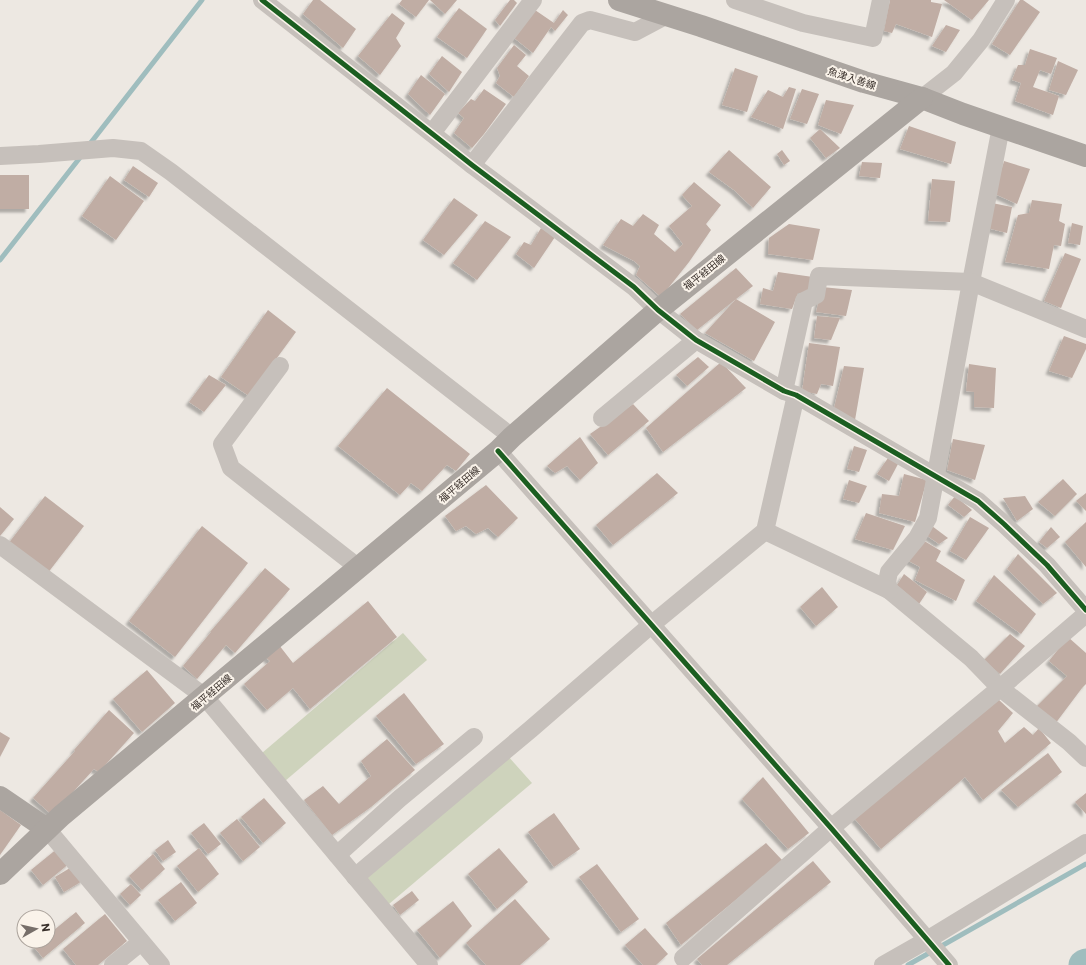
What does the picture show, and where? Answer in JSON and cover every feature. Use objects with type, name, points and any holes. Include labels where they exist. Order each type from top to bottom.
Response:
[{"type":"main road","name":"魚津入善線","points":[[619,0],[864,82],[922,98],[963,114],[1086,156]]},
{"type":"main road","name":"福平経田線","points":[[0,874],[47,829],[505,444],[658,310],[922,98]]},
{"type":"main road","points":[[0,797],[47,829]]},
{"type":"street","points":[[262,0],[472,165],[634,287],[658,310],[696,340],[978,501],[1047,565],[1086,610]]},
{"type":"street","points":[[432,133],[533,0]]},
{"type":"street","points":[[735,0],[803,23],[873,38],[880,0]]},
{"type":"street","points":[[922,98],[954,73],[981,40],[1006,0]]},
{"type":"street","points":[[472,165],[582,23],[590,20],[634,32],[666,15]]},
{"type":"street","points":[[889,590],[887,582],[889,572],[917,538],[928,518],[1001,127]]},
{"type":"street","points":[[0,156],[112,148],[141,151],[171,172],[505,444],[651,625],[831,828],[949,965]]},
{"type":"street","points":[[355,876],[531,729],[651,625],[765,531],[790,393],[804,301],[816,295],[819,276],[971,282],[1086,330]]},
{"type":"street","points":[[602,418],[696,340]]},
{"type":"street","points":[[280,366],[222,444],[231,468],[359,568]]},
{"type":"street","points":[[765,531],[889,590],[971,658],[1000,688],[1069,742],[1086,758]]},
{"type":"street","points":[[0,545],[205,697],[429,965]]},
{"type":"street","points":[[683,958],[831,828],[1000,688],[1086,614]]},
{"type":"street","points":[[337,855],[399,799],[474,737]]},
{"type":"street","points":[[47,829],[161,965]]},
{"type":"street","points":[[883,965],[927,940],[1086,843]]},
{"type":"street","points":[[113,965],[141,942]]},
{"type":"green space","points":[[403,633],[427,660],[285,781],[262,753]]},
{"type":"green space","points":[[507,755],[532,783],[389,904],[363,874]]},
{"type":"building","points":[[313,0],[320,0],[356,29],[343,48],[303,14]]},
{"type":"building","points":[[402,0],[429,0],[416,17],[399,4]]},
{"type":"building","points":[[430,0],[457,0],[445,14]]},
{"type":"building","points":[[510,0],[514,0],[517,3],[500,26],[495,20]]},
{"type":"building","points":[[890,0],[931,0],[931,2],[942,4],[932,37],[896,24],[892,33],[884,31]]},
{"type":"building","points":[[944,0],[989,0],[972,20]]},
{"type":"building","points":[[1020,0],[1023,0],[1040,12],[1010,55],[992,44]]},
{"type":"building","points":[[459,8],[487,29],[467,58],[437,37]]},
{"type":"building","points":[[535,10],[554,23],[563,10],[568,15],[555,31],[551,27],[533,53],[513,37]]},
{"type":"building","points":[[392,13],[405,23],[396,38],[401,46],[380,75],[358,56]]},
{"type":"building","points":[[946,25],[960,30],[946,52],[932,46]]},
{"type":"building","points":[[514,45],[526,55],[517,66],[529,76],[514,97],[496,83],[500,76],[497,68]]},
{"type":"building","points":[[1030,49],[1057,58],[1051,74],[1040,70],[1033,87],[1059,96],[1053,115],[1015,101],[1021,83],[1012,80],[1018,65],[1025,65]]},
{"type":"building","points":[[442,56],[462,72],[449,92],[429,74]]},
{"type":"building","points":[[1058,61],[1078,70],[1066,95],[1049,90]]},
{"type":"building","points":[[735,68],[758,76],[747,112],[722,105]]},
{"type":"building","points":[[421,75],[445,94],[430,115],[408,94]]},
{"type":"building","points":[[789,87],[796,89],[783,129],[751,117],[768,90],[783,97]]},
{"type":"building","points":[[484,89],[506,104],[472,148],[454,133],[464,118],[458,113],[471,99],[475,101]]},
{"type":"building","points":[[802,89],[819,94],[807,124],[790,119]]},
{"type":"building","points":[[826,100],[854,105],[841,134],[818,125]]},
{"type":"building","points":[[909,126],[956,142],[951,164],[900,149]]},
{"type":"building","points":[[820,129],[840,148],[826,158],[810,138]]},
{"type":"building","points":[[729,150],[771,187],[753,208],[734,190],[709,172]]},
{"type":"building","points":[[782,150],[790,161],[784,165],[777,154]]},
{"type":"building","points":[[1004,161],[1030,169],[1017,204],[995,194]]},
{"type":"building","points":[[862,162],[882,163],[880,178],[859,176]]},
{"type":"building","points":[[133,166],[158,183],[149,197],[124,180]]},
{"type":"building","points":[[0,175],[29,175],[29,209],[0,209]]},
{"type":"building","points":[[110,176],[144,201],[116,240],[82,216]]},
{"type":"building","points":[[932,179],[955,181],[950,222],[928,221]]},
{"type":"building","points":[[694,182],[721,205],[706,224],[711,230],[689,262],[661,297],[636,275],[640,266],[634,261],[603,245],[621,219],[633,226],[643,214],[659,225],[654,234],[675,252],[683,244],[669,226],[692,206],[682,195]]},
{"type":"building","points":[[454,198],[478,215],[444,255],[423,240]]},
{"type":"building","points":[[1032,200],[1062,204],[1059,221],[1065,224],[1061,246],[1054,245],[1049,269],[1005,262],[1018,215],[1029,213]]},
{"type":"building","points":[[992,203],[1012,207],[1007,233],[987,228]]},
{"type":"building","points":[[485,221],[511,237],[477,280],[453,263]]},
{"type":"building","points":[[1072,223],[1083,226],[1080,245],[1068,243]]},
{"type":"building","points":[[789,224],[820,229],[813,260],[768,254],[769,238]]},
{"type":"building","points":[[541,228],[555,237],[534,268],[516,254],[524,242],[531,245]]},
{"type":"building","points":[[1065,253],[1081,259],[1061,308],[1044,301]]},
{"type":"building","points":[[736,268],[753,286],[697,330],[680,314]]},
{"type":"building","points":[[778,272],[813,277],[810,294],[798,293],[792,309],[760,304],[763,288],[773,291]]},
{"type":"building","points":[[822,287],[852,290],[846,316],[816,312]]},
{"type":"building","points":[[736,299],[775,322],[754,361],[705,333]]},
{"type":"building","points":[[268,310],[296,332],[249,396],[221,377]]},
{"type":"building","points":[[817,316],[840,318],[831,340],[814,338]]},
{"type":"building","points":[[1064,336],[1086,344],[1086,349],[1072,378],[1049,371]]},
{"type":"building","points":[[809,343],[840,347],[833,386],[821,384],[817,394],[802,391]]},
{"type":"building","points":[[698,357],[709,367],[687,386],[676,375]]},
{"type":"building","points":[[721,362],[746,388],[663,452],[646,428]]},
{"type":"building","points":[[969,364],[996,368],[994,408],[974,407],[974,392],[966,391]]},
{"type":"building","points":[[844,366],[864,368],[855,420],[834,408]]},
{"type":"building","points":[[209,375],[226,385],[204,412],[189,402]]},
{"type":"building","points":[[387,388],[470,454],[456,471],[447,465],[422,491],[411,483],[400,495],[338,446]]},
{"type":"building","points":[[633,404],[649,421],[608,455],[590,434]]},
{"type":"building","points":[[580,437],[598,463],[580,480],[567,466],[555,473],[547,466]]},
{"type":"building","points":[[953,439],[985,445],[975,480],[947,470]]},
{"type":"building","points":[[854,446],[867,450],[859,472],[847,469]]},
{"type":"building","points":[[888,458],[898,464],[889,481],[877,474]]},
{"type":"building","points":[[657,473],[678,493],[613,545],[596,525]]},
{"type":"building","points":[[904,474],[927,480],[915,522],[879,513],[882,494],[899,496]]},
{"type":"building","points":[[1063,479],[1077,494],[1055,516],[1038,502]]},
{"type":"building","points":[[849,480],[867,486],[859,503],[843,499]]},
{"type":"building","points":[[486,485],[518,518],[498,537],[488,528],[476,534],[466,526],[456,531],[445,516]]},
{"type":"building","points":[[1086,493],[1086,511],[1076,501]]},
{"type":"building","points":[[45,496],[84,526],[47,574],[8,544]]},
{"type":"building","points":[[955,496],[972,510],[964,517],[948,505]]},
{"type":"building","points":[[1025,496],[1033,509],[1017,521],[1003,498]]},
{"type":"building","points":[[0,507],[14,519],[0,536]]},
{"type":"building","points":[[866,513],[905,526],[893,550],[855,539]]},
{"type":"building","points":[[970,517],[989,528],[966,560],[950,551]]},
{"type":"building","points":[[1086,522],[1086,567],[1065,542]]},
{"type":"building","points":[[202,526],[248,563],[175,657],[129,621]]},
{"type":"building","points":[[932,526],[948,538],[939,544],[926,535]]},
{"type":"building","points":[[1051,527],[1060,537],[1047,548],[1039,542]]},
{"type":"building","points":[[921,539],[941,551],[936,561],[965,580],[956,601],[915,580],[920,567],[907,560]]},
{"type":"building","points":[[1018,554],[1057,593],[1043,604],[1007,569]]},
{"type":"building","points":[[265,568],[290,589],[235,653],[226,645],[197,679],[183,666]]},
{"type":"building","points":[[904,574],[927,592],[919,604],[897,585]]},
{"type":"building","points":[[994,575],[1036,614],[1021,634],[976,601]]},
{"type":"building","points":[[822,587],[838,607],[816,626],[800,607]]},
{"type":"building","points":[[368,601],[397,637],[310,709],[293,688],[267,710],[244,684],[270,661],[265,657],[279,645],[293,663]]},
{"type":"building","points":[[1010,634],[1025,646],[1000,674],[984,660]]},
{"type":"building","points":[[1068,637],[1086,653],[1086,684],[1055,724],[1037,706],[1067,676],[1049,661]]},
{"type":"building","points":[[147,670],[175,703],[142,732],[113,699]]},
{"type":"building","points":[[404,693],[444,744],[416,764],[376,716]]},
{"type":"building","points":[[998,699],[1013,713],[998,731],[1005,743],[1024,727],[1033,735],[1039,728],[1051,743],[983,800],[965,777],[881,849],[854,818]]},
{"type":"building","points":[[109,710],[134,733],[99,772],[94,769],[52,815],[33,798]]},
{"type":"building","points":[[0,732],[10,738],[0,757]]},
{"type":"building","points":[[387,739],[415,770],[371,807],[332,835],[304,800],[323,786],[339,804],[371,776],[361,761]]},
{"type":"building","points":[[1048,753],[1062,772],[1018,807],[1001,790]]},
{"type":"building","points":[[763,777],[809,833],[788,849],[742,799]]},
{"type":"building","points":[[1086,793],[1086,814],[1075,802]]},
{"type":"building","points":[[264,798],[286,823],[263,843],[241,817]]},
{"type":"building","points":[[0,810],[21,825],[0,855]]},
{"type":"building","points":[[554,813],[580,849],[554,867],[528,832]]},
{"type":"building","points":[[237,819],[260,847],[243,861],[220,833]]},
{"type":"building","points":[[204,823],[221,844],[208,854],[191,833]]},
{"type":"building","points":[[168,840],[176,852],[163,861],[155,850]]},
{"type":"building","points":[[766,843],[783,861],[681,945],[666,923]]},
{"type":"building","points":[[58,848],[70,863],[43,885],[31,870]]},
{"type":"building","points":[[199,848],[219,874],[198,892],[177,866]]},
{"type":"building","points":[[499,848],[528,882],[497,909],[468,874]]},
{"type":"building","points":[[153,854],[165,869],[142,890],[129,876]]},
{"type":"building","points":[[813,861],[831,882],[727,965],[702,965],[697,959]]},
{"type":"building","points":[[597,864],[639,919],[621,932],[579,877]]},
{"type":"building","points":[[75,865],[84,880],[64,892],[55,877]]},
{"type":"building","points":[[181,882],[197,903],[175,921],[158,900]]},
{"type":"building","points":[[131,884],[141,895],[130,905],[120,894]]},
{"type":"building","points":[[412,891],[419,900],[400,915],[393,905]]},
{"type":"building","points":[[515,899],[550,939],[520,965],[486,965],[466,943]]},
{"type":"building","points":[[453,901],[472,926],[440,958],[417,930]]},
{"type":"building","points":[[76,912],[85,923],[56,947],[56,928]]},
{"type":"building","points":[[105,914],[127,941],[98,965],[76,965],[63,949]]},
{"type":"building","points":[[645,928],[668,954],[656,965],[643,965],[625,945]]},
{"type":"building","points":[[36,949],[54,949],[43,958]]},
{"type":"waterway","points":[[89,145],[202,0]]},
{"type":"waterway","points":[[0,260],[82,155]]},
{"type":"waterway","points":[[908,965],[1086,864]]},
{"type":"cycle path","points":[[262,0],[472,165],[634,287],[658,310],[696,340],[784,391],[796,395],[978,501],[1047,565],[1086,610]]},
{"type":"cycle path","points":[[498,451],[831,828],[949,965]]}]
